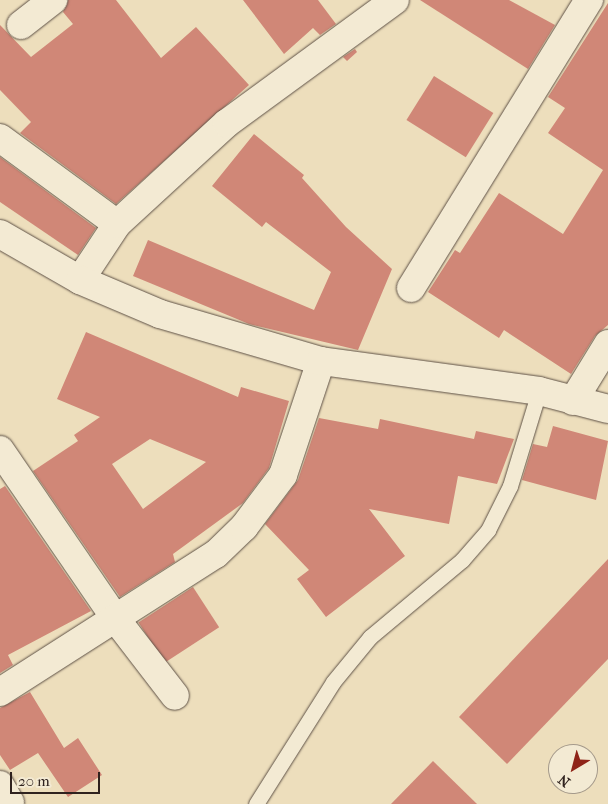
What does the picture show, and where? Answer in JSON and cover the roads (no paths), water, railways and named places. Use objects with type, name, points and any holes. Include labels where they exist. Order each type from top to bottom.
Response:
[{"type":"street","points":[[20,25],[53,0]]},
{"type":"street","points":[[80,280],[117,224],[227,123],[395,0]]},
{"type":"street","points":[[411,288],[589,0]]},
{"type":"street","points":[[0,138],[117,224]]},
{"type":"street","points":[[0,234],[80,280],[160,314],[322,361],[539,391],[608,409]]},
{"type":"street","points":[[573,401],[608,344]]},
{"type":"street","points":[[0,692],[216,554],[267,501],[283,476],[322,361]]},
{"type":"street","points":[[0,450],[115,618],[175,696]]},
{"type":"lane","points":[[256,804],[286,750],[364,644],[462,560],[488,530],[510,486],[539,391]]}]
